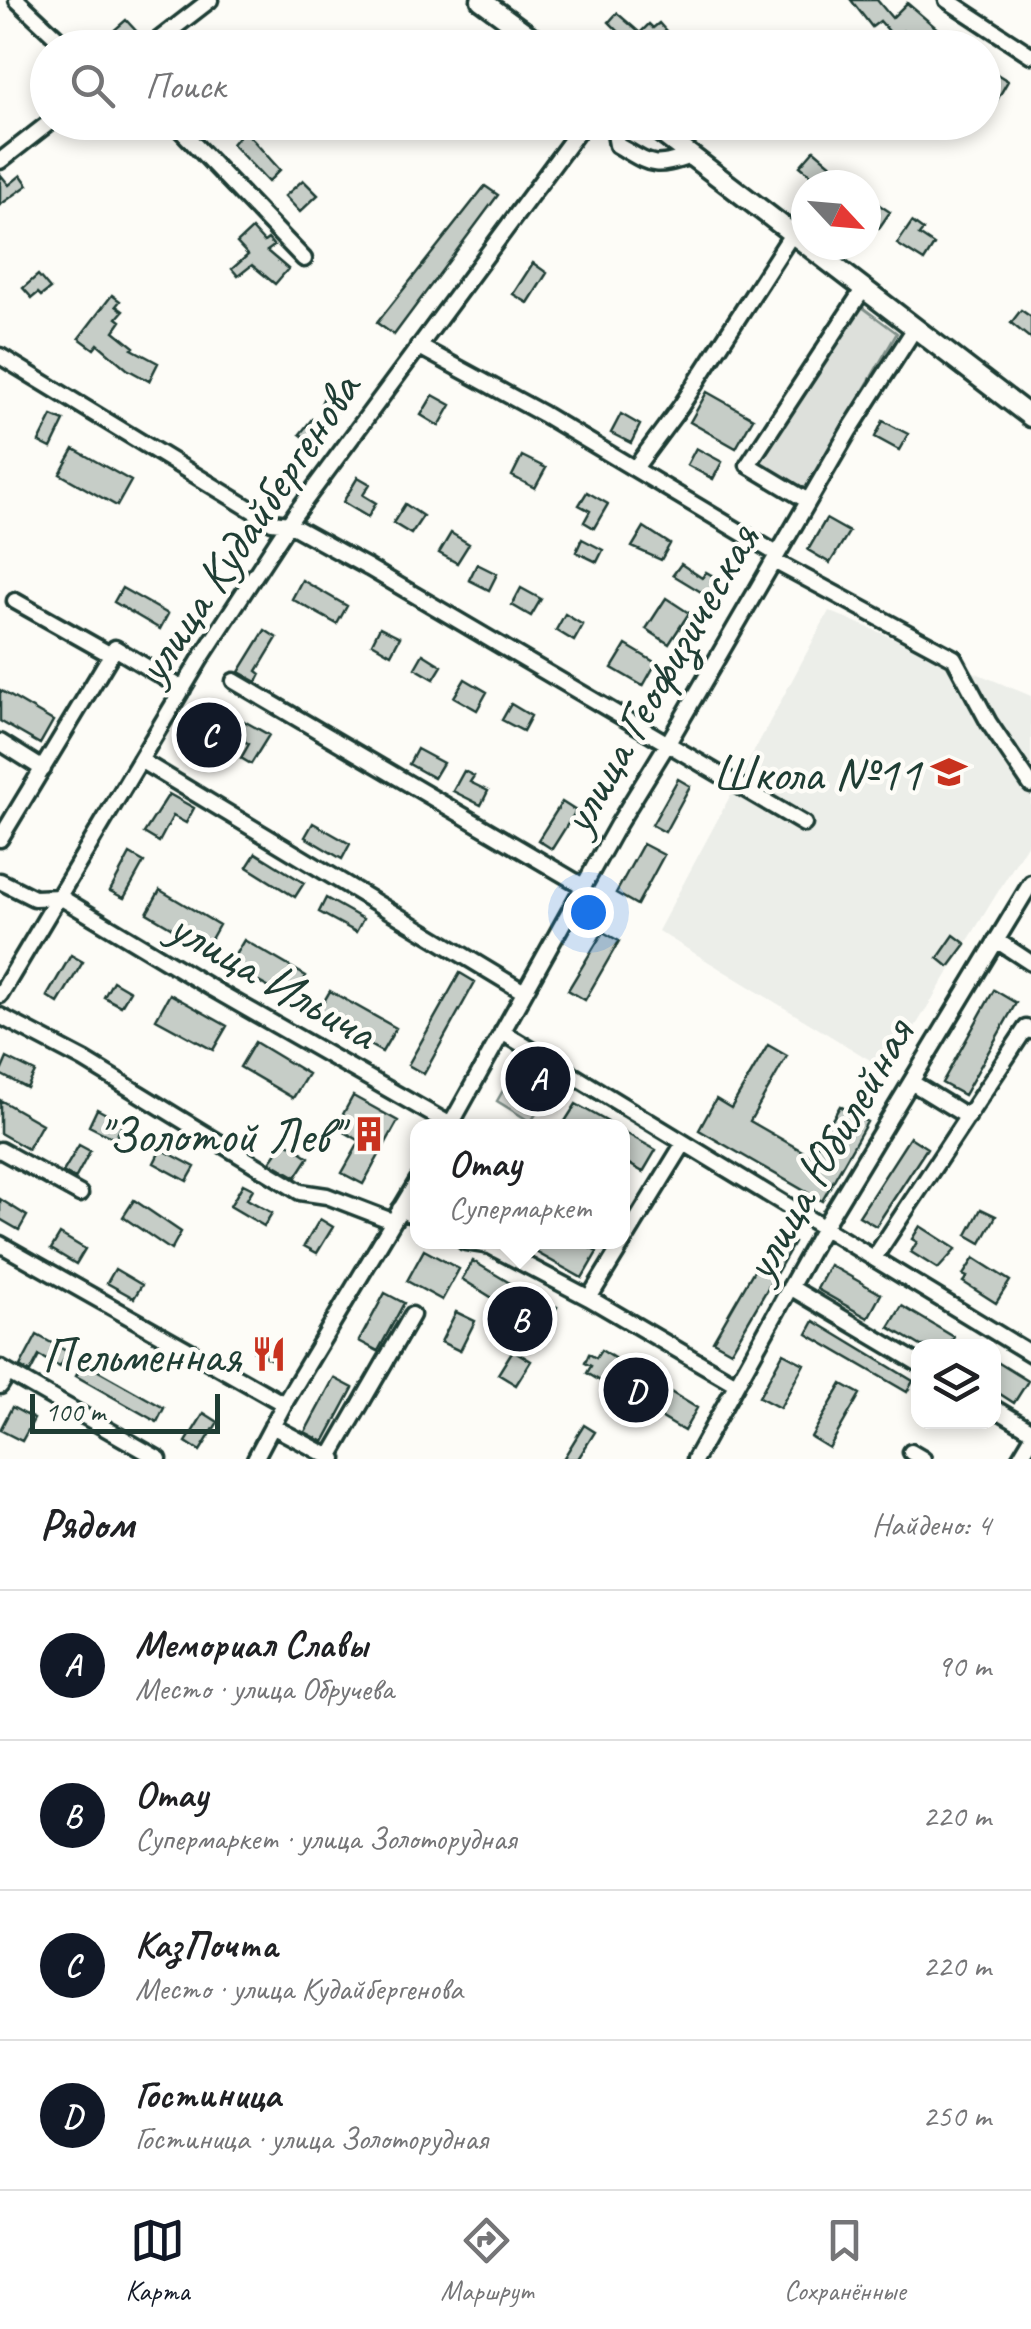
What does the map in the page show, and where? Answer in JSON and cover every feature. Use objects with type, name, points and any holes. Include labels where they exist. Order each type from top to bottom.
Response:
[{"type":"main road","points":[[481,0],[522,30]]},
{"type":"main road","points":[[670,140],[791,233]]},
{"type":"main road","points":[[827,260],[1031,417]]},
{"type":"street","points":[[17,0],[49,30]]},
{"type":"street","points":[[171,30],[210,0]]},
{"type":"street","points":[[947,0],[993,30]]},
{"type":"street","points":[[1001,35],[1031,55]]},
{"type":"street","points":[[0,161],[30,138]]},
{"type":"street","points":[[190,140],[304,259]]},
{"type":"street","name":"улица Кудайбергенова","points":[[0,995],[183,689],[289,524],[572,140]]},
{"type":"street","points":[[615,140],[616,145],[650,164],[664,165],[691,156]]},
{"type":"street","points":[[636,468],[791,256]]},
{"type":"street","points":[[808,502],[748,465],[864,288]]},
{"type":"street","name":"улица Геофизическая","points":[[454,1119],[583,886],[915,328]]},
{"type":"street","points":[[418,346],[636,468],[776,558],[954,658],[989,724],[1031,785]]},
{"type":"street","points":[[0,356],[272,522],[289,524],[804,824]]},
{"type":"street","points":[[15,601],[111,656]]},
{"type":"street","points":[[0,839],[115,648],[183,689]]},
{"type":"street","points":[[234,681],[583,886]]},
{"type":"street","points":[[2,748],[42,768]]},
{"type":"street","points":[[140,760],[524,992]]},
{"type":"street","points":[[0,882],[34,898],[60,897]]},
{"type":"street","name":"улица Юбилейная","points":[[695,1459],[824,1228],[1031,882]]},
{"type":"street","name":"улица Ильича","points":[[60,897],[438,1119]]},
{"type":"street","points":[[996,940],[1031,963]]},
{"type":"street","points":[[0,1016],[84,1060],[300,1192],[410,1217]]},
{"type":"street","points":[[874,1258],[1026,1028],[1031,1031]]},
{"type":"street","points":[[502,1032],[1031,1354]]},
{"type":"street","points":[[911,1082],[968,1117]]},
{"type":"street","points":[[630,1231],[684,1142]]},
{"type":"street","points":[[0,1150],[80,1194]]},
{"type":"street","points":[[254,1459],[410,1193]]},
{"type":"street","points":[[0,1244],[284,1404]]},
{"type":"street","points":[[496,1249],[736,1384]]},
{"type":"street","points":[[589,1298],[619,1249]]},
{"type":"street","points":[[790,1287],[911,1359]]},
{"type":"street","points":[[272,1426],[332,1458],[412,1316]]},
{"type":"street","points":[[3,1376],[159,1459]]},
{"type":"street","points":[[1001,1412],[1031,1430]]},
{"type":"street","points":[[1019,1459],[1031,1439]]},
{"type":"shaded area","points":[[858,304],[897,333],[803,494],[753,464]]},
{"type":"shaded area","points":[[829,611],[1031,696],[1031,838],[888,1071],[658,931]]},
{"type":"shaded area","points":[[520,1061],[555,1083],[533,1119],[526,1119],[497,1101]]},
{"type":"building","points":[[851,0],[877,0],[892,18],[907,3],[939,30],[888,30],[880,21],[872,27]]},
{"type":"building","points":[[617,13],[637,30],[617,30],[609,22]]},
{"type":"building","points":[[126,20],[135,30],[114,30]]},
{"type":"building","points":[[659,23],[665,30],[643,30],[649,24],[653,28]]},
{"type":"building","points":[[235,140],[253,140],[280,170],[268,182],[232,144]]},
{"type":"building","points":[[814,150],[838,170],[805,170],[800,166]]},
{"type":"building","points":[[0,174],[9,185],[21,175],[28,185],[0,205]]},
{"type":"building","points":[[303,180],[318,195],[300,212],[285,196]]},
{"type":"building","points":[[485,186],[498,195],[394,335],[377,323]]},
{"type":"building","points":[[881,206],[890,212],[881,225]]},
{"type":"building","points":[[912,222],[923,230],[919,235],[934,245],[924,261],[897,244]]},
{"type":"building","points":[[252,229],[264,242],[268,239],[274,246],[267,251],[288,269],[275,284],[252,265],[238,276],[232,269],[248,255],[237,243]]},
{"type":"building","points":[[533,263],[547,273],[528,303],[513,294]]},
{"type":"building","points":[[38,275],[50,289],[32,298],[23,288]]},
{"type":"building","points":[[112,295],[120,301],[116,306],[123,311],[114,331],[132,349],[158,363],[149,381],[127,369],[98,344],[94,349],[79,338]]},
{"type":"building","points":[[1021,310],[1031,317],[1031,339],[1011,323]]},
{"type":"building","points":[[328,388],[345,398],[336,413],[321,404]]},
{"type":"building","points":[[707,392],[753,418],[736,448],[690,422]]},
{"type":"building","points":[[433,395],[451,405],[439,426],[421,415]]},
{"type":"building","points":[[621,414],[640,425],[631,443],[611,433]]},
{"type":"building","points":[[52,416],[64,421],[51,448],[39,442]]},
{"type":"building","points":[[312,419],[325,429],[313,444],[300,434]]},
{"type":"building","points":[[883,421],[908,434],[899,450],[875,437]]},
{"type":"building","points":[[696,448],[722,462],[713,479],[687,465]]},
{"type":"building","points":[[74,449],[131,481],[117,506],[60,474]]},
{"type":"building","points":[[522,456],[546,468],[535,488],[512,476]]},
{"type":"building","points":[[358,477],[370,484],[363,495],[376,503],[368,517],[343,502]]},
{"type":"building","points":[[587,492],[608,504],[594,528],[584,522],[590,511],[579,505]]},
{"type":"building","points":[[405,504],[423,516],[411,534],[393,523]]},
{"type":"building","points":[[826,519],[849,532],[830,563],[808,550]]},
{"type":"building","points":[[644,527],[670,544],[661,560],[632,547]]},
{"type":"building","points":[[451,533],[469,544],[457,563],[439,553]]},
{"type":"building","points":[[582,539],[603,550],[597,562],[576,552]]},
{"type":"building","points":[[477,564],[497,574],[489,590],[469,580]]},
{"type":"building","points":[[681,564],[702,578],[706,572],[727,584],[716,601],[673,575]]},
{"type":"building","points":[[302,580],[347,606],[337,624],[292,599]]},
{"type":"building","points":[[122,588],[168,614],[160,629],[114,602]]},
{"type":"building","points":[[521,588],[541,599],[531,616],[512,605]]},
{"type":"building","points":[[666,598],[689,613],[669,644],[646,629]]},
{"type":"building","points":[[565,614],[583,625],[574,641],[556,630]]},
{"type":"building","points":[[380,627],[400,637],[391,654],[372,643]]},
{"type":"building","points":[[265,630],[277,638],[257,671],[261,674],[257,682],[239,672]]},
{"type":"building","points":[[626,645],[656,663],[643,686],[612,668]]},
{"type":"building","points":[[423,654],[442,666],[434,679],[415,668]]},
{"type":"building","points":[[465,679],[487,692],[477,710],[454,697]]},
{"type":"building","points":[[0,690],[53,721],[40,744],[0,721]]},
{"type":"building","points":[[511,704],[531,716],[523,731],[502,720]]},
{"type":"building","points":[[217,706],[269,735],[251,764],[241,758],[249,744],[223,728],[207,754],[193,745]]},
{"type":"building","points":[[417,749],[443,763],[434,778],[409,764]]},
{"type":"building","points":[[464,771],[474,776],[470,782],[488,791],[481,805],[453,791]]},
{"type":"building","points":[[678,779],[690,786],[665,832],[652,825]]},
{"type":"building","points":[[169,794],[194,808],[186,823],[173,816],[159,842],[144,833]]},
{"type":"building","points":[[562,802],[576,811],[552,849],[538,840]]},
{"type":"building","points":[[313,823],[350,844],[342,859],[305,837]]},
{"type":"building","points":[[643,844],[664,855],[637,905],[616,893]]},
{"type":"building","points":[[256,853],[304,883],[295,897],[247,867]]},
{"type":"building","points":[[130,854],[144,862],[124,898],[110,891]]},
{"type":"building","points":[[160,890],[219,925],[206,948],[147,913]]},
{"type":"building","points":[[326,898],[363,919],[356,932],[319,912]]},
{"type":"building","points":[[603,932],[619,941],[585,1000],[568,990]]},
{"type":"building","points":[[954,935],[966,944],[949,967],[938,958]]},
{"type":"building","points":[[244,940],[306,976],[292,1001],[229,965]]},
{"type":"building","points":[[71,955],[83,962],[58,1003],[47,996]]},
{"type":"building","points":[[460,973],[475,982],[424,1074],[408,1065]]},
{"type":"building","points":[[113,981],[130,991],[121,1006],[104,997]]},
{"type":"building","points":[[994,990],[1016,1003],[964,1095],[942,1083]]},
{"type":"building","points":[[330,991],[396,1028],[382,1052],[316,1015]]},
{"type":"building","points":[[170,994],[227,1026],[213,1050],[156,1019]]},
{"type":"building","points":[[255,1042],[308,1074],[293,1098],[240,1067]]},
{"type":"building","points":[[768,1045],[787,1056],[750,1121],[811,1156],[840,1106],[867,1122],[822,1201],[699,1130],[716,1099],[731,1108]]},
{"type":"building","points":[[7,1058],[35,1072],[27,1088],[0,1074]]},
{"type":"building","name":"\"Золотой Лев\"","points":[[353,1096],[398,1121],[363,1184],[342,1173],[360,1141],[336,1127]]},
{"type":"building","points":[[0,1100],[42,1124],[28,1149],[0,1133]]},
{"type":"building","points":[[576,1104],[603,1119],[566,1119]]},
{"type":"building","points":[[97,1109],[123,1123],[115,1139],[89,1126]]},
{"type":"building","points":[[630,1135],[656,1150],[643,1172],[630,1165]]},
{"type":"building","points":[[910,1137],[927,1148],[876,1226],[859,1216]]},
{"type":"building","points":[[285,1141],[309,1157],[296,1177],[270,1162]]},
{"type":"building","points":[[79,1145],[90,1151],[75,1179],[63,1172]]},
{"type":"building","points":[[161,1149],[195,1167],[187,1181],[154,1163]]},
{"type":"building","points":[[243,1184],[253,1189],[247,1199],[272,1213],[264,1226],[230,1206]]},
{"type":"building","points":[[0,1199],[27,1216],[19,1230],[0,1219]]},
{"type":"building","points":[[134,1200],[181,1232],[171,1250],[123,1217]]},
{"type":"building","points":[[981,1209],[996,1216],[981,1243],[967,1235]]},
{"type":"building","points":[[320,1219],[333,1227],[317,1253],[304,1246]]},
{"type":"building","points":[[920,1226],[956,1249],[938,1269],[911,1252],[917,1242],[912,1239]]},
{"type":"building","points":[[776,1232],[794,1243],[731,1351],[713,1341]]},
{"type":"building","points":[[60,1234],[85,1249],[76,1264],[51,1249]]},
{"type":"building","points":[[530,1249],[597,1252],[582,1278]]},
{"type":"building","points":[[424,1250],[459,1269],[442,1300],[407,1281]]},
{"type":"building","points":[[974,1258],[1010,1281],[996,1303],[963,1282]]},
{"type":"building","points":[[473,1261],[557,1307],[549,1324],[517,1308],[515,1312],[462,1279]]},
{"type":"building","points":[[830,1265],[881,1294],[868,1318],[817,1289]]},
{"type":"building","points":[[115,1269],[142,1285],[134,1298],[107,1283]]},
{"type":"building","points":[[385,1293],[404,1303],[378,1351],[359,1341]]},
{"type":"building","points":[[902,1306],[954,1337],[911,1340],[889,1327]]},
{"type":"building","points":[[456,1312],[475,1321],[460,1351],[441,1342]]},
{"type":"building","points":[[814,1321],[911,1380],[911,1385],[907,1392],[807,1334]]},
{"type":"building","points":[[37,1335],[68,1352],[60,1367],[39,1356],[30,1373],[20,1367]]},
{"type":"building","points":[[261,1338],[280,1349],[274,1361],[254,1351]]},
{"type":"building","points":[[513,1350],[531,1361],[516,1385],[498,1374]]},
{"type":"building","points":[[601,1350],[697,1408],[684,1431],[587,1373],[591,1366],[585,1363],[589,1354],[596,1358]]},
{"type":"building","points":[[783,1353],[804,1364],[780,1408],[759,1397]]},
{"type":"building","points":[[84,1363],[164,1408],[157,1422],[76,1376]]},
{"type":"building","points":[[1001,1364],[1028,1381],[1014,1403],[1001,1395]]},
{"type":"building","points":[[334,1378],[353,1388],[324,1442],[305,1432]]},
{"type":"building","points":[[842,1384],[860,1394],[829,1448],[811,1437]]},
{"type":"building","points":[[12,1407],[34,1419],[22,1441],[0,1430]]},
{"type":"building","points":[[204,1413],[218,1422],[200,1451],[186,1442]]},
{"type":"building","points":[[584,1425],[595,1432],[578,1459],[563,1459]]},
{"type":"place","name":"КазПочта","points":[[209,735]]},
{"type":"place","name":"Школа №11","points":[[949,772]]},
{"type":"place","name":"Мемориал Славы","points":[[538,1079]]},
{"type":"place","name":"\"Золотой Лев\"","points":[[369,1134]]},
{"type":"place","name":"Отау","points":[[520,1319]]},
{"type":"place","name":"Пельменная","points":[[269,1354]]},
{"type":"place","name":"Гостиница","points":[[636,1390]]}]
